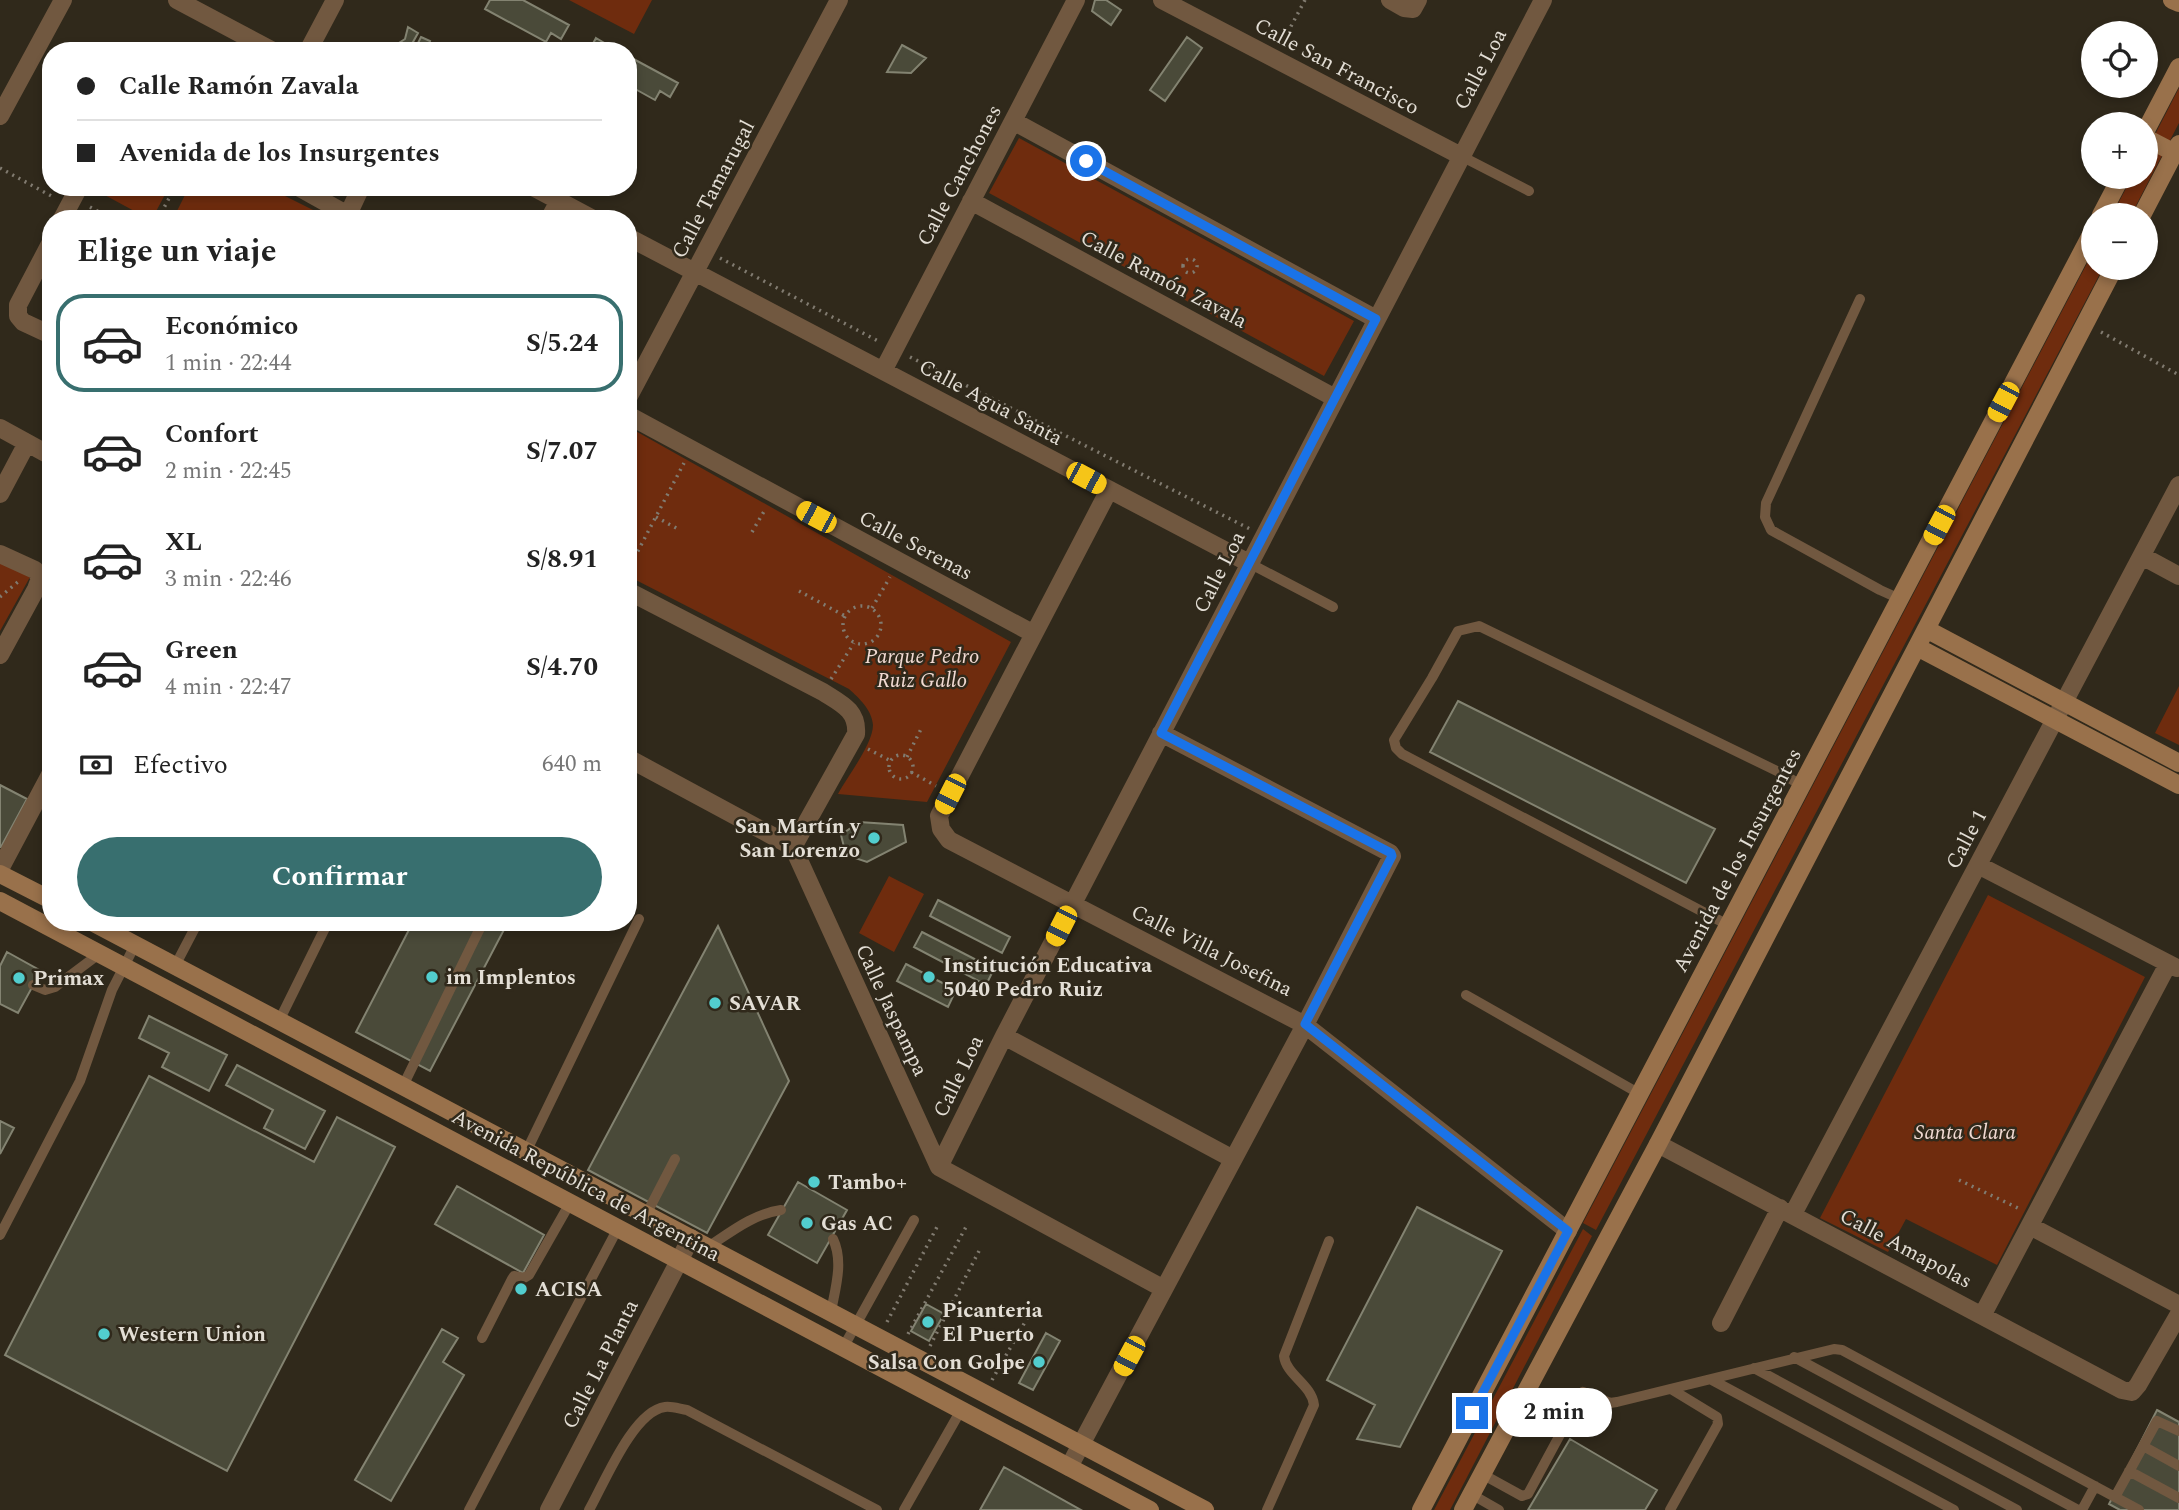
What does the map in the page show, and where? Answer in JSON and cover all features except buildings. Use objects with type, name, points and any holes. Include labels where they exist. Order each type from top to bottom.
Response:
[{"type":"main road","points":[[2172,0],[2179,3]]},
{"type":"main road","points":[[2156,112],[2179,66]]},
{"type":"main road","points":[[2148,203],[2177,148],[2158,142]]},
{"type":"main road","name":"Avenida de los Insurgentes","points":[[1421,1510],[2081,254]]},
{"type":"main road","points":[[1467,1502],[1658,1144],[2108,280]]},
{"type":"main road","points":[[1926,629],[2179,763]]},
{"type":"main road","points":[[1917,647],[2179,785]]},
{"type":"main road","points":[[0,871],[42,895]]},
{"type":"main road","name":"Avenida República de Argentina","points":[[0,901],[42,923]]},
{"type":"main road","name":"Avenida República de Argentina","points":[[56,931],[1150,1510]]},
{"type":"main road","name":"Avenida República de Argentina","points":[[109,931],[1205,1510]]},
{"type":"street","points":[[0,116],[63,0]]},
{"type":"street","points":[[177,0],[256,42]]},
{"type":"street","points":[[313,42],[335,0]]},
{"type":"street","name":"Calle Tamarugal","points":[[637,381],[839,0]]},
{"type":"street","name":"Calle Canchones","points":[[883,371],[1076,0]]},
{"type":"street","name":"Calle San Francisco","points":[[1162,0],[1461,156]]},
{"type":"street","points":[[1390,0],[1404,8],[1413,9],[1418,0]]},
{"type":"street","name":"Calle Loa","points":[[939,1167],[1072,904],[1543,0]]},
{"type":"street","points":[[1013,121],[1376,319]]},
{"type":"street","points":[[313,196],[336,210]]},
{"type":"street","points":[[550,196],[576,210]]},
{"type":"street","points":[[554,210],[559,201]]},
{"type":"street","name":"Calle Ramón Zavala","points":[[971,201],[1335,398]]},
{"type":"street","name":"Calle Agua Santa","points":[[637,242],[1249,563]]},
{"type":"street","points":[[42,259],[18,305],[18,316],[23,322],[42,331]]},
{"type":"street","name":"Calle Serenas","points":[[637,420],[1034,634]]},
{"type":"street","points":[[0,428],[42,451]]},
{"type":"street","points":[[0,494],[27,443]]},
{"type":"street","name":"Calle 1","points":[[1721,1323],[1978,864],[2179,485]]},
{"type":"street","points":[[950,794],[1109,490]]},
{"type":"street","points":[[0,554],[35,570],[40,578],[0,655]]},
{"type":"street","points":[[2141,556],[2179,576]]},
{"type":"street","points":[[637,596],[823,692],[848,708],[857,723],[856,734],[793,847],[637,763]]},
{"type":"street","points":[[1069,1467],[1392,856],[1391,853],[1161,733]]},
{"type":"street","points":[[0,871],[42,790]]},
{"type":"street","name":"Calle Villa Josefina","points":[[950,794],[939,816],[941,829],[949,840],[1305,1024],[1568,1231]]},
{"type":"street","name":"Calle Jaspampa","points":[[793,847],[939,1167]]},
{"type":"street","points":[[1978,864],[2174,967],[1983,1314]]},
{"type":"street","points":[[1004,1036],[1233,1160]]},
{"type":"street","name":"Calle Amapolas","points":[[1658,1144],[2122,1390],[2132,1392],[2138,1385],[2179,1314]]},
{"type":"street","points":[[939,1167],[1164,1289]]},
{"type":"street","points":[[2032,1221],[2179,1305]]},
{"type":"street","name":"Calle La Planta","points":[[549,1510],[691,1238]]},
{"type":"lane","name":"Calle San Francisco","points":[[1461,156],[1529,191]]},
{"type":"lane","points":[[1860,299],[1766,503],[1765,517],[1771,530],[1900,599]]},
{"type":"lane","name":"Calle Agua Santa","points":[[1249,563],[1333,607]]},
{"type":"lane","points":[[1728,925],[1402,754],[1396,748],[1394,740],[1433,678],[1458,631],[1479,626],[1783,774],[1802,786]]},
{"type":"lane","points":[[637,923],[639,919]]},
{"type":"lane","points":[[175,966],[193,931]]},
{"type":"lane","points":[[279,1021],[324,931]]},
{"type":"lane","points":[[403,1086],[479,931]]},
{"type":"lane","points":[[526,1152],[633,931]]},
{"type":"lane","points":[[0,1235],[80,1080],[112,990],[135,945]]},
{"type":"lane","points":[[33,985],[45,989],[55,987],[99,954]]},
{"type":"lane","points":[[1466,995],[1640,1094]]},
{"type":"lane","points":[[646,1215],[675,1159]]},
{"type":"lane","points":[[482,1338],[510,1281],[514,1276],[524,1278],[529,1275],[569,1203]]},
{"type":"lane","points":[[708,1247],[750,1219],[781,1210]]},
{"type":"lane","points":[[843,1348],[914,1220]]},
{"type":"lane","points":[[469,1510],[618,1228]]},
{"type":"lane","points":[[831,1312],[839,1251],[834,1239]]},
{"type":"lane","points":[[1267,1510],[1314,1405],[1313,1397],[1285,1363],[1284,1356],[1329,1241]]},
{"type":"lane","points":[[1482,1474],[1525,1496],[1583,1392],[1610,1403],[1712,1380],[1828,1349],[1842,1350],[2139,1510]]},
{"type":"lane","points":[[1794,1357],[2080,1510],[2095,1486]]},
{"type":"lane","points":[[1754,1368],[2017,1510]]},
{"type":"lane","points":[[1712,1380],[1954,1510]]},
{"type":"lane","points":[[1670,1510],[1717,1424],[1717,1417],[1671,1389]]},
{"type":"lane","points":[[589,1510],[629,1437],[652,1412],[666,1407],[687,1410],[877,1510]]},
{"type":"lane","points":[[904,1510],[961,1410]]},
{"type":"lane","points":[[2115,1497],[2157,1420],[2179,1431]]},
{"type":"lane","points":[[2143,1446],[2179,1466]]},
{"type":"lane","points":[[2129,1471],[2179,1498]]},
{"type":"lane","points":[[1467,1502],[1499,1510]]},
{"type":"path","points":[[1283,41],[1305,0]]},
{"type":"path","points":[[0,167],[42,188]]},
{"type":"path","points":[[71,202],[90,210]]},
{"type":"path","points":[[706,251],[893,349],[1264,536]]},
{"type":"path","points":[[1193,259],[1197,269],[1194,272],[1186,272],[1183,264],[1186,260],[1193,259]]},
{"type":"path","points":[[2085,323],[2179,375]]},
{"type":"path","points":[[637,553],[691,449]]},
{"type":"path","points":[[752,532],[775,495]]},
{"type":"path","points":[[656,517],[678,529]]},
{"type":"path","points":[[872,608],[899,561]]},
{"type":"path","points":[[799,591],[845,616]]},
{"type":"path","points":[[854,608],[872,608],[881,618],[878,637],[867,644],[854,643],[843,628],[845,616],[854,608]]},
{"type":"path","points":[[823,692],[854,643]]},
{"type":"path","points":[[907,757],[922,727]]},
{"type":"path","points":[[852,741],[891,761]]},
{"type":"path","points":[[897,756],[907,757],[912,764],[911,772],[906,777],[895,777],[889,768],[891,761],[897,756]]},
{"type":"path","points":[[911,772],[950,794]]},
{"type":"path","points":[[1959,1180],[2032,1221]]},
{"type":"path","points":[[878,1338],[938,1225]]},
{"type":"path","points":[[900,1349],[967,1225]]},
{"type":"path","points":[[922,1361],[979,1251]]},
{"type":"path","points":[[985,1394],[1029,1315]]},
{"type":"green space","points":[[569,0],[652,0],[634,34]]},
{"type":"green space","points":[[2179,88],[2179,123],[2158,163],[2158,129]]},
{"type":"green space","points":[[1019,138],[1354,321],[1324,376],[989,193]]},
{"type":"green space","points":[[2126,189],[2145,189],[2137,203],[2118,203]]},
{"type":"green space","points":[[107,196],[164,196],[157,210],[132,210]]},
{"type":"green space","points":[[184,196],[285,196],[313,210],[178,210]]},
{"type":"green space","points":[[2081,275],[2081,280],[2097,280],[1596,1230],[1583,1223]]},
{"type":"green space","name":"Parque Pedro Ruiz Gallo","points":[[637,432],[1011,642],[927,802],[838,794],[864,751],[873,725],[864,705],[849,689],[637,581]]},
{"type":"green space","points":[[0,561],[30,577],[0,631]]},
{"type":"green space","points":[[2179,686],[2179,745],[2155,733]]},
{"type":"green space","points":[[889,876],[924,894],[894,952],[859,933]]},
{"type":"green space","name":"Santa Clara","points":[[1988,895],[2145,977],[1997,1265],[1906,1219],[1888,1252],[1820,1218]]},
{"type":"green space","points":[[1583,1229],[1592,1236],[1450,1510],[1434,1510]]},
{"type":"place","name":"San Martín y San Lorenzo","points":[[874,838]]},
{"type":"place","name":"im Implentos","points":[[432,977]]},
{"type":"place","name":"Institución Educativa 5040 Pedro Ruiz","points":[[929,977]]},
{"type":"place","name":"Primax","points":[[19,978]]},
{"type":"place","name":"SAVAR","points":[[715,1003]]},
{"type":"place","name":"Tambo+","points":[[814,1182]]},
{"type":"place","name":"Gas AC","points":[[807,1223]]},
{"type":"place","name":"ACISA","points":[[521,1289]]},
{"type":"place","name":"Picanteria El Puerto","points":[[928,1322]]},
{"type":"place","name":"Western Union","points":[[104,1334]]},
{"type":"place","name":"Salsa Con Golpe","points":[[1039,1362]]},
{"type":"route","points":[[1086,161],[1376,319],[1161,733],[1391,853],[1392,856],[1305,1024],[1568,1231],[1472,1413]]}]
